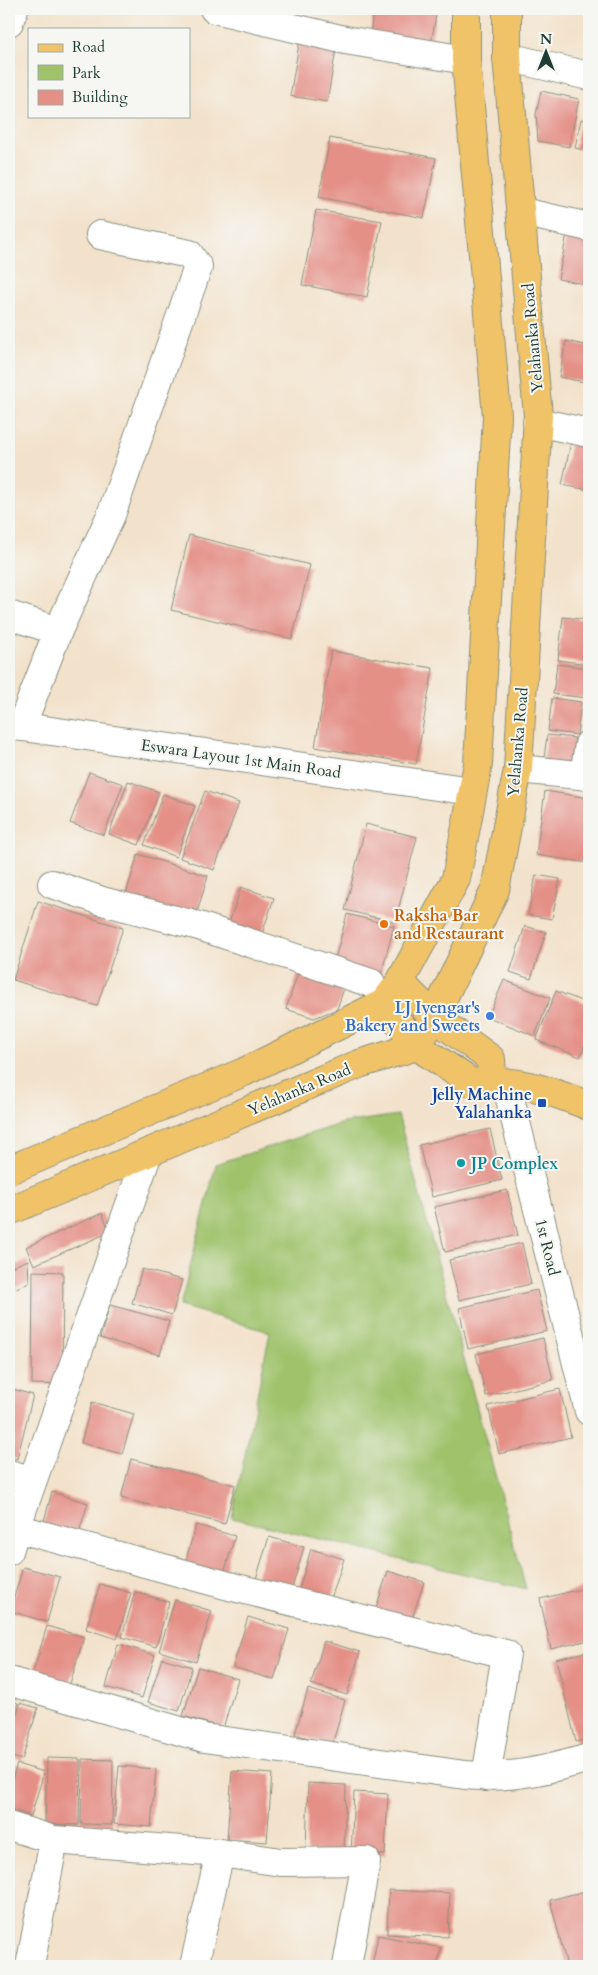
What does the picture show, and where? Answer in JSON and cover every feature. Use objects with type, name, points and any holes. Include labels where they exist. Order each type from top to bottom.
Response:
[{"type":"main road","points":[[9,1170],[244,1072],[385,989],[456,879],[478,764],[497,416],[466,60],[466,9]]},
{"type":"main road","name":"Yelahanka Road","points":[[9,1211],[359,1064],[417,1046],[434,1017],[495,890],[518,769],[537,422],[522,212],[507,57],[507,9]]},
{"type":"main road","points":[[385,989],[434,1017],[491,1059],[499,1082]]},
{"type":"main road","points":[[385,989],[417,1046],[472,1084],[499,1082],[548,1090],[589,1106]]},
{"type":"street","points":[[9,22],[14,9]]},
{"type":"street","points":[[214,9],[345,40],[466,60]]},
{"type":"street","points":[[507,57],[589,76]]},
{"type":"street","points":[[522,212],[589,227]]},
{"type":"street","points":[[15,726],[111,515],[198,267],[189,254],[100,235]]},
{"type":"street","points":[[537,422],[589,434]]},
{"type":"street","points":[[9,615],[58,631]]},
{"type":"street","name":"Eswara Layout 1st Main Road","points":[[15,726],[472,791]]},
{"type":"street","points":[[518,769],[586,776],[589,744]]},
{"type":"street","points":[[52,884],[102,901],[199,926],[385,989]]},
{"type":"street","name":"1st Road","points":[[499,1082],[589,1411]]},
{"type":"street","points":[[148,1153],[21,1477],[12,1539],[233,1587],[506,1654],[486,1777]]},
{"type":"street","points":[[9,1681],[204,1738],[486,1777],[540,1772],[589,1758]]},
{"type":"street","points":[[9,1826],[54,1840],[220,1854],[281,1862],[366,1861],[347,1966]]},
{"type":"street","points":[[30,1966],[54,1840]]},
{"type":"street","points":[[194,1966],[220,1854]]},
{"type":"green space","points":[[398,1115],[526,1589],[232,1518],[270,1332],[180,1306],[216,1164],[343,1123]]},
{"type":"building","points":[[374,9],[437,9],[431,44],[370,33]]},
{"type":"building","points":[[299,44],[336,50],[327,102],[290,96]]},
{"type":"building","points":[[589,44],[589,69],[584,68]]},
{"type":"building","points":[[541,91],[579,99],[569,147],[538,141],[536,114]]},
{"type":"building","points":[[581,119],[589,121],[589,151],[575,148]]},
{"type":"building","points":[[330,138],[436,158],[424,218],[319,197]]},
{"type":"building","points":[[316,210],[382,221],[367,297],[302,285]]},
{"type":"building","points":[[567,234],[589,239],[589,285],[558,279]]},
{"type":"building","points":[[566,341],[589,346],[589,383],[559,377]]},
{"type":"building","points":[[571,442],[589,445],[589,490],[562,485]]},
{"type":"building","points":[[189,535],[310,565],[292,639],[171,610]]},
{"type":"building","points":[[563,617],[589,620],[588,664],[558,660]]},
{"type":"building","points":[[331,651],[433,668],[416,764],[315,747]]},
{"type":"building","points":[[557,664],[589,668],[587,698],[553,694]]},
{"type":"building","points":[[552,698],[581,702],[577,735],[548,731]]},
{"type":"building","points":[[547,735],[575,738],[571,769],[543,766]]},
{"type":"building","points":[[89,772],[123,784],[104,835],[70,823]]},
{"type":"building","points":[[128,781],[159,792],[139,845],[109,834]]},
{"type":"building","points":[[205,791],[239,803],[214,870],[180,858]]},
{"type":"building","points":[[545,791],[589,798],[589,863],[536,855]]},
{"type":"building","points":[[163,794],[195,806],[176,857],[144,845]]},
{"type":"building","points":[[366,824],[417,837],[395,922],[345,910]]},
{"type":"building","points":[[138,854],[208,876],[195,919],[125,898]]},
{"type":"building","points":[[536,875],[560,879],[552,919],[528,915]]},
{"type":"building","points":[[241,887],[274,898],[261,937],[228,926]]},
{"type":"building","points":[[38,901],[123,928],[97,1006],[13,980]]},
{"type":"building","points":[[347,914],[394,926],[381,975],[334,963]]},
{"type":"building","points":[[525,926],[546,932],[531,979],[510,972]]},
{"type":"building","points":[[298,973],[344,988],[337,1009],[314,1018],[286,1009]]},
{"type":"building","points":[[504,980],[550,998],[535,1036],[488,1017]]},
{"type":"building","points":[[556,991],[589,1004],[589,1034],[580,1057],[536,1040]]},
{"type":"building","name":"JP Complex","points":[[490,1129],[502,1180],[432,1197],[419,1145]]},
{"type":"building","points":[[507,1190],[518,1235],[445,1252],[434,1207]]},
{"type":"building","points":[[589,1209],[589,1227],[588,1227],[585,1210]]},
{"type":"building","points":[[102,1213],[110,1232],[34,1265],[26,1247]]},
{"type":"building","points":[[522,1243],[531,1284],[459,1300],[449,1260]]},
{"type":"building","points":[[28,1260],[29,1283],[9,1291],[9,1268]]},
{"type":"building","points":[[142,1269],[182,1280],[172,1315],[132,1303]]},
{"type":"building","points":[[33,1271],[63,1272],[62,1385],[32,1384]]},
{"type":"building","points":[[537,1290],[547,1331],[468,1349],[459,1308]]},
{"type":"building","points":[[110,1305],[169,1321],[160,1355],[100,1338]]},
{"type":"building","points":[[543,1338],[553,1380],[486,1396],[476,1354]]},
{"type":"building","points":[[9,1388],[33,1395],[17,1459],[9,1457]]},
{"type":"building","points":[[560,1389],[571,1437],[499,1454],[488,1406]]},
{"type":"building","points":[[92,1402],[134,1414],[122,1454],[81,1443]]},
{"type":"building","points":[[131,1459],[235,1485],[225,1524],[121,1498]]},
{"type":"building","points":[[52,1492],[88,1503],[76,1542],[41,1532]]},
{"type":"building","points":[[196,1525],[235,1536],[223,1577],[184,1566]]},
{"type":"building","points":[[269,1537],[304,1547],[291,1592],[255,1582]]},
{"type":"building","points":[[311,1549],[344,1559],[330,1602],[298,1593]]},
{"type":"building","points":[[23,1567],[60,1577],[47,1622],[10,1611]]},
{"type":"building","points":[[388,1571],[424,1582],[410,1625],[374,1614]]},
{"type":"building","points":[[100,1584],[131,1593],[117,1639],[86,1629]]},
{"type":"building","points":[[589,1587],[589,1640],[551,1649],[540,1599]]},
{"type":"building","points":[[135,1592],[169,1602],[156,1647],[122,1637]]},
{"type":"building","points":[[175,1600],[212,1611],[196,1662],[159,1651]]},
{"type":"building","points":[[248,1617],[289,1629],[274,1680],[233,1667]]},
{"type":"building","points":[[47,1626],[84,1637],[69,1687],[32,1676]]},
{"type":"building","points":[[324,1641],[360,1652],[347,1695],[311,1684]]},
{"type":"building","points":[[118,1644],[155,1655],[142,1698],[106,1687]]},
{"type":"building","points":[[589,1651],[589,1739],[576,1742],[556,1659]]},
{"type":"building","points":[[162,1658],[192,1667],[179,1711],[148,1702]]},
{"type":"building","points":[[198,1667],[238,1679],[223,1728],[183,1716]]},
{"type":"building","points":[[308,1689],[345,1700],[332,1745],[295,1734]]},
{"type":"building","points":[[9,1700],[18,1703],[9,1731]]},
{"type":"building","points":[[20,1703],[38,1708],[22,1760],[9,1756],[9,1742]]},
{"type":"building","points":[[47,1758],[80,1759],[79,1825],[45,1824]]},
{"type":"building","points":[[82,1759],[113,1760],[112,1825],[81,1824]]},
{"type":"building","points":[[17,1764],[44,1772],[31,1816],[9,1809],[9,1789]]},
{"type":"building","points":[[119,1766],[156,1769],[151,1827],[114,1824]]},
{"type":"building","points":[[232,1771],[272,1774],[267,1842],[227,1839]]},
{"type":"building","points":[[308,1783],[346,1785],[344,1853],[306,1851]]},
{"type":"building","points":[[354,1792],[388,1794],[385,1855],[351,1854]]},
{"type":"building","points":[[389,1890],[450,1893],[448,1937],[387,1934]]},
{"type":"building","points":[[589,1890],[589,1961],[567,1966],[550,1900]]},
{"type":"building","points":[[378,1935],[441,1948],[437,1966],[372,1966]]},
{"type":"place","name":"Raksha Bar and Restaurant","points":[[384,924]]},
{"type":"place","name":"LJ Iyengar's Bakery and Sweets","points":[[490,1016]]},
{"type":"place","name":"Jelly Machine Yalahanka","points":[[542,1103]]},
{"type":"place","name":"JP Complex","points":[[461,1163]]}]
